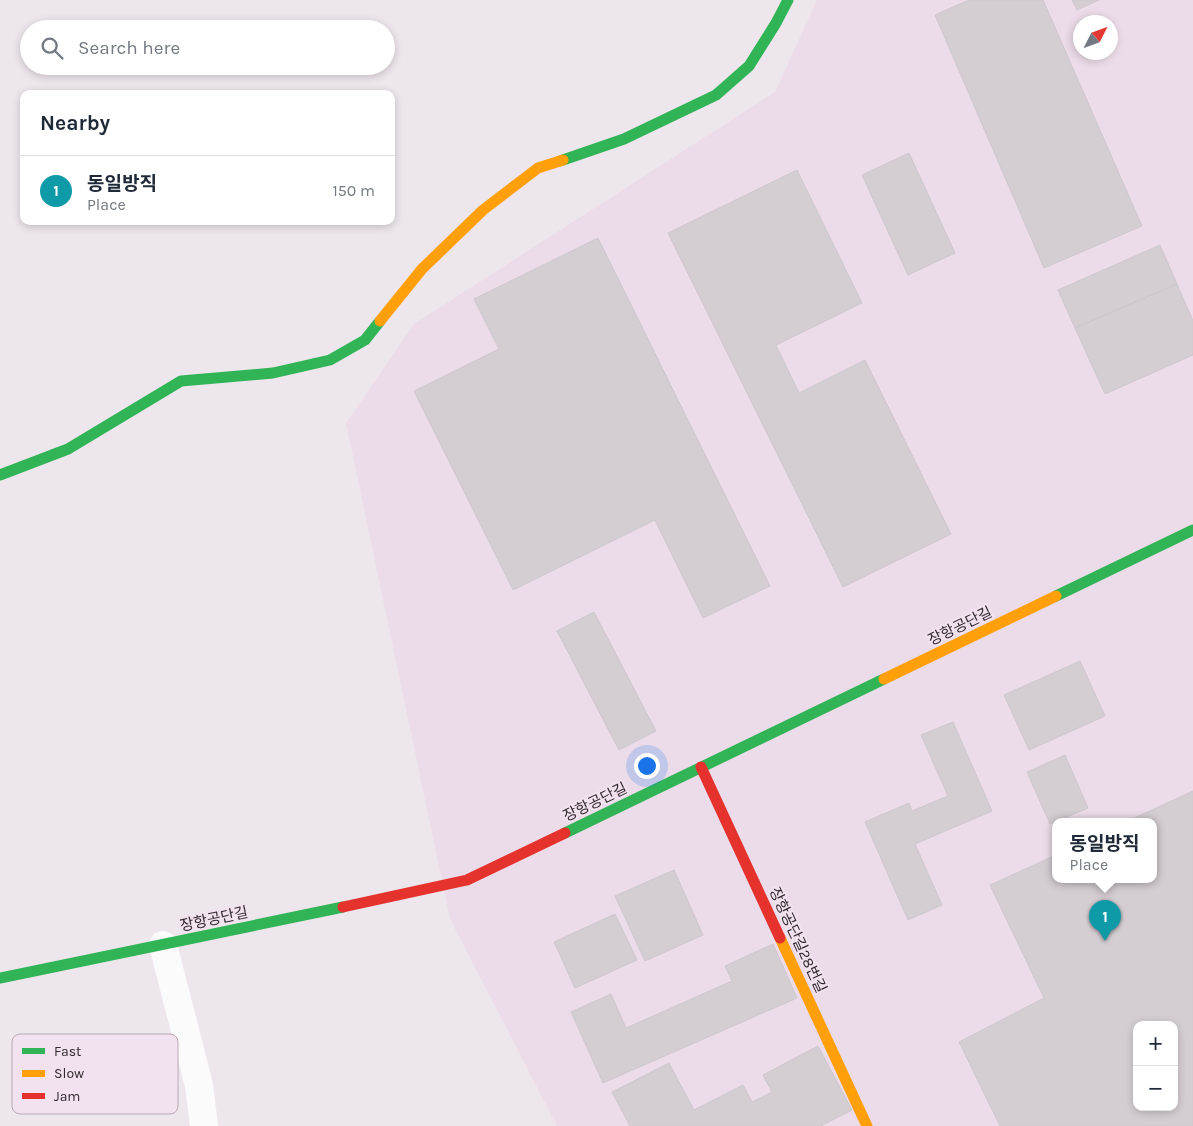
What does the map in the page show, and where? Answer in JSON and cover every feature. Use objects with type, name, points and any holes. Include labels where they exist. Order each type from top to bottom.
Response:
[{"type":"street","points":[[0,475],[68,449],[181,381],[273,373],[330,360],[364,340],[422,269],[483,210],[538,168],[624,139],[716,96],[749,66],[788,0]]},
{"type":"street","name":"장항공단길","points":[[0,978],[163,946],[467,880],[1193,530]]},
{"type":"street","name":"장항공단길28번길","points":[[701,767],[867,1126]]},
{"type":"street","points":[[163,946],[199,1085],[204,1126]]},
{"type":"shaded area","points":[[817,0],[1193,0],[1193,1126],[557,1126],[450,919],[346,423],[414,324],[775,92]]},
{"type":"building","points":[[969,0],[1043,0],[1142,226],[1044,268],[935,15]]},
{"type":"building","points":[[1072,0],[1099,0],[1077,10]]},
{"type":"building","points":[[909,153],[955,253],[908,275],[862,175]]},
{"type":"building","points":[[797,170],[862,303],[776,345],[799,393],[865,360],[951,534],[843,587],[668,233]]},
{"type":"building","points":[[598,238],[770,586],[703,618],[655,520],[513,590],[414,391],[499,349],[474,299]]},
{"type":"building","points":[[1160,245],[1177,284],[1075,328],[1058,290]]},
{"type":"building","points":[[1177,284],[1193,321],[1193,355],[1105,394],[1075,328]]},
{"type":"building","points":[[594,612],[656,731],[619,750],[557,631]]},
{"type":"building","points":[[1080,661],[1105,716],[1029,750],[1004,695]]},
{"type":"building","points":[[953,722],[992,811],[915,844],[942,905],[908,920],[865,822],[909,803],[912,811],[948,796],[921,735]]},
{"type":"building","points":[[1065,755],[1088,808],[1064,818],[1052,818],[1052,823],[1050,824],[1027,772]]},
{"type":"building","points":[[1193,791],[1193,1126],[1000,1126],[959,1042],[1044,998],[990,885],[1052,857],[1052,883],[1157,883],[1157,818],[1135,818]]},
{"type":"building","points":[[674,870],[703,935],[645,961],[615,896]]},
{"type":"building","points":[[615,914],[637,960],[575,988],[554,942]]},
{"type":"building","points":[[773,944],[797,998],[603,1083],[571,1012],[611,994],[626,1028],[732,981],[725,966]]},
{"type":"building","points":[[818,1046],[852,1110],[821,1126],[630,1126],[612,1092],[669,1063],[694,1110],[743,1085],[752,1102],[772,1092],[763,1075]]},
{"type":"traffic: fast","points":[[563,160],[624,139],[716,95],[749,66],[788,0]]},
{"type":"traffic: fast","points":[[0,475],[68,449],[181,381],[273,373],[330,360],[365,340],[380,321]]},
{"type":"traffic: fast","points":[[1056,596],[1193,530]]},
{"type":"traffic: fast","points":[[565,833],[884,679]]},
{"type":"traffic: fast","points":[[0,978],[343,907]]},
{"type":"traffic: slow","points":[[380,321],[422,269],[483,210],[538,168],[563,160]]},
{"type":"traffic: slow","points":[[884,679],[1056,596]]},
{"type":"traffic: slow","points":[[780,938],[867,1126]]},
{"type":"traffic: jam","points":[[701,767],[780,938]]},
{"type":"traffic: jam","points":[[343,907],[467,880],[565,833]]},
{"type":"place","name":"동일방직","points":[[1105,941]]}]
